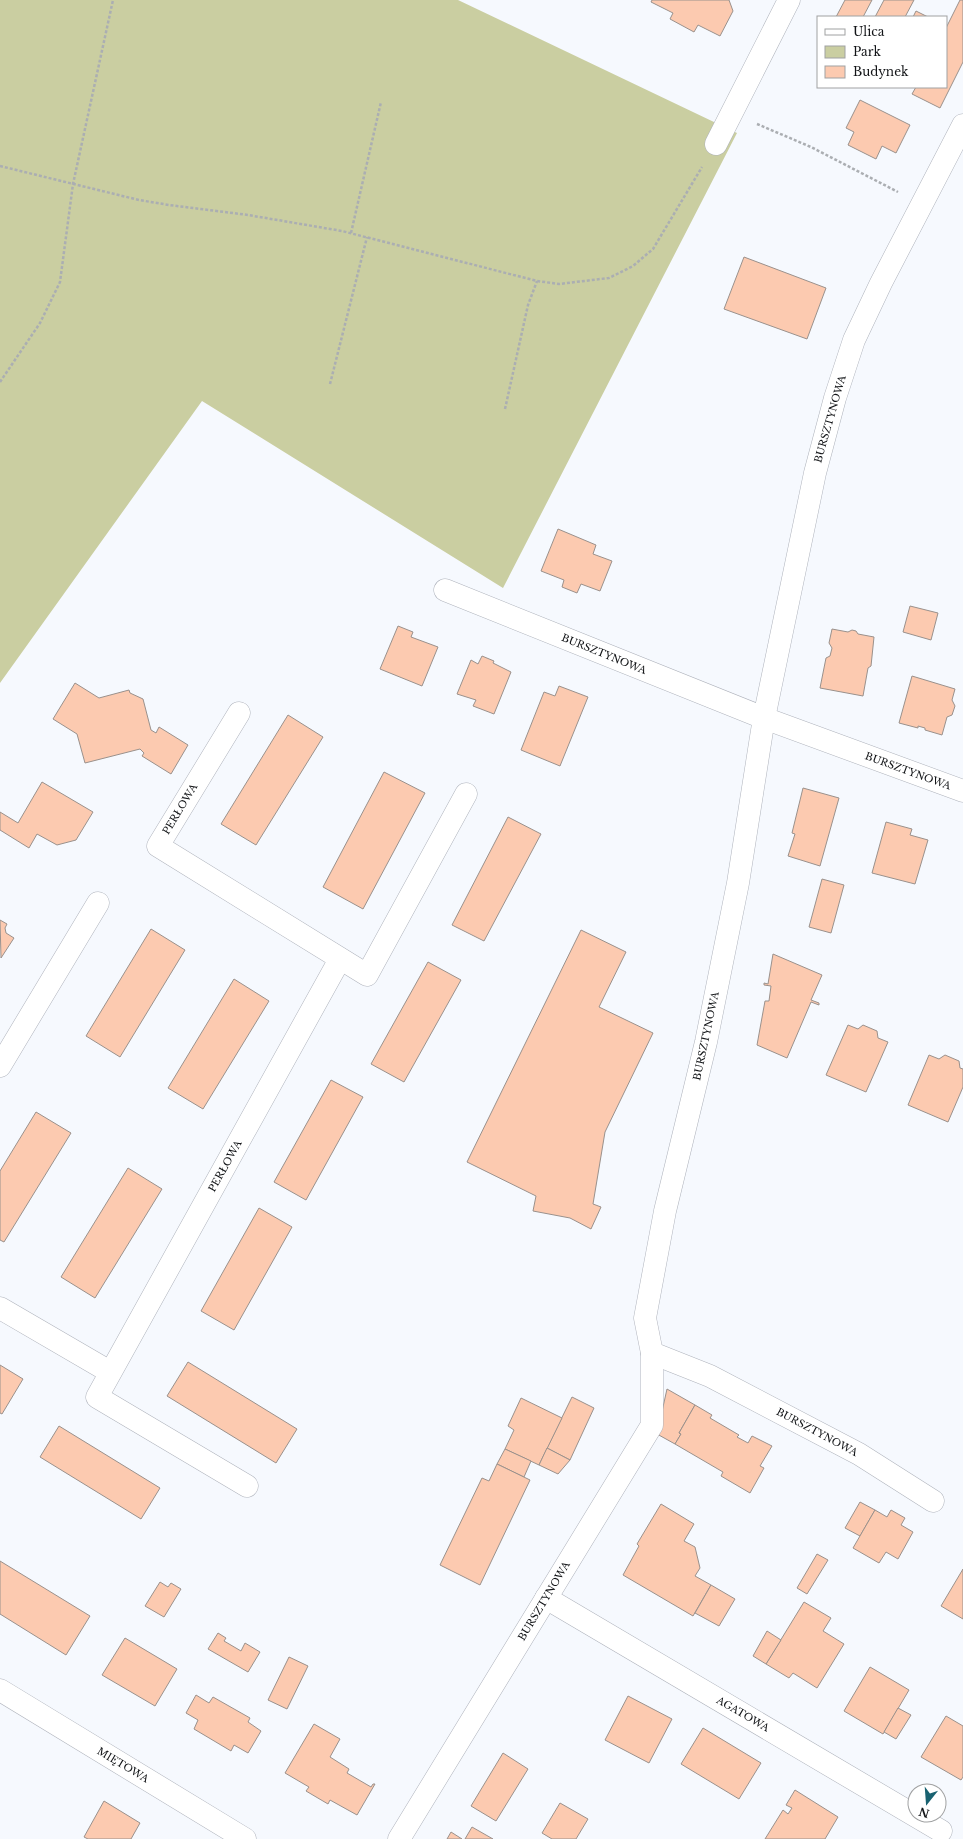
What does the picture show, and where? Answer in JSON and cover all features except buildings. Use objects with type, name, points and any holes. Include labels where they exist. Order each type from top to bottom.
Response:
[{"type":"street","points":[[716,144],[789,0]]},
{"type":"street","name":"BURSZTYNOWA","points":[[399,1839],[652,1425],[652,1353],[645,1318],[665,1211],[706,1042],[738,883],[764,718],[815,473],[835,398],[854,340],[922,205],[960,136]]},
{"type":"street","name":"BURSZTYNOWA","points":[[445,590],[764,718],[963,792]]},
{"type":"street","name":"PERŁOWA","points":[[239,713],[158,846],[367,975],[466,794]]},
{"type":"street","points":[[0,1066],[98,904]]},
{"type":"street","name":"PERŁOWA","points":[[247,1486],[97,1397],[340,959]]},
{"type":"street","points":[[0,1308],[110,1372]]},
{"type":"street","name":"BURSZTYNOWA","points":[[652,1353],[710,1376],[859,1454],[933,1502]]},
{"type":"street","name":"AGATOWA","points":[[546,1598],[941,1830]]},
{"type":"street","name":"MIĘTOWA","points":[[0,1690],[245,1839]]},
{"type":"path","points":[[0,382],[40,323],[60,282],[73,184],[113,0]]},
{"type":"path","points":[[351,233],[381,102]]},
{"type":"path","points":[[731,113],[811,147],[922,205]]},
{"type":"path","points":[[0,166],[139,200],[248,215],[351,233],[537,281],[559,284],[609,278],[633,266],[653,249],[716,144]]},
{"type":"path","points":[[330,384],[367,237]]},
{"type":"path","points":[[505,409],[528,305],[537,281]]},
{"type":"green space","points":[[0,0],[458,0],[737,133],[503,588],[202,401],[0,683]]}]
